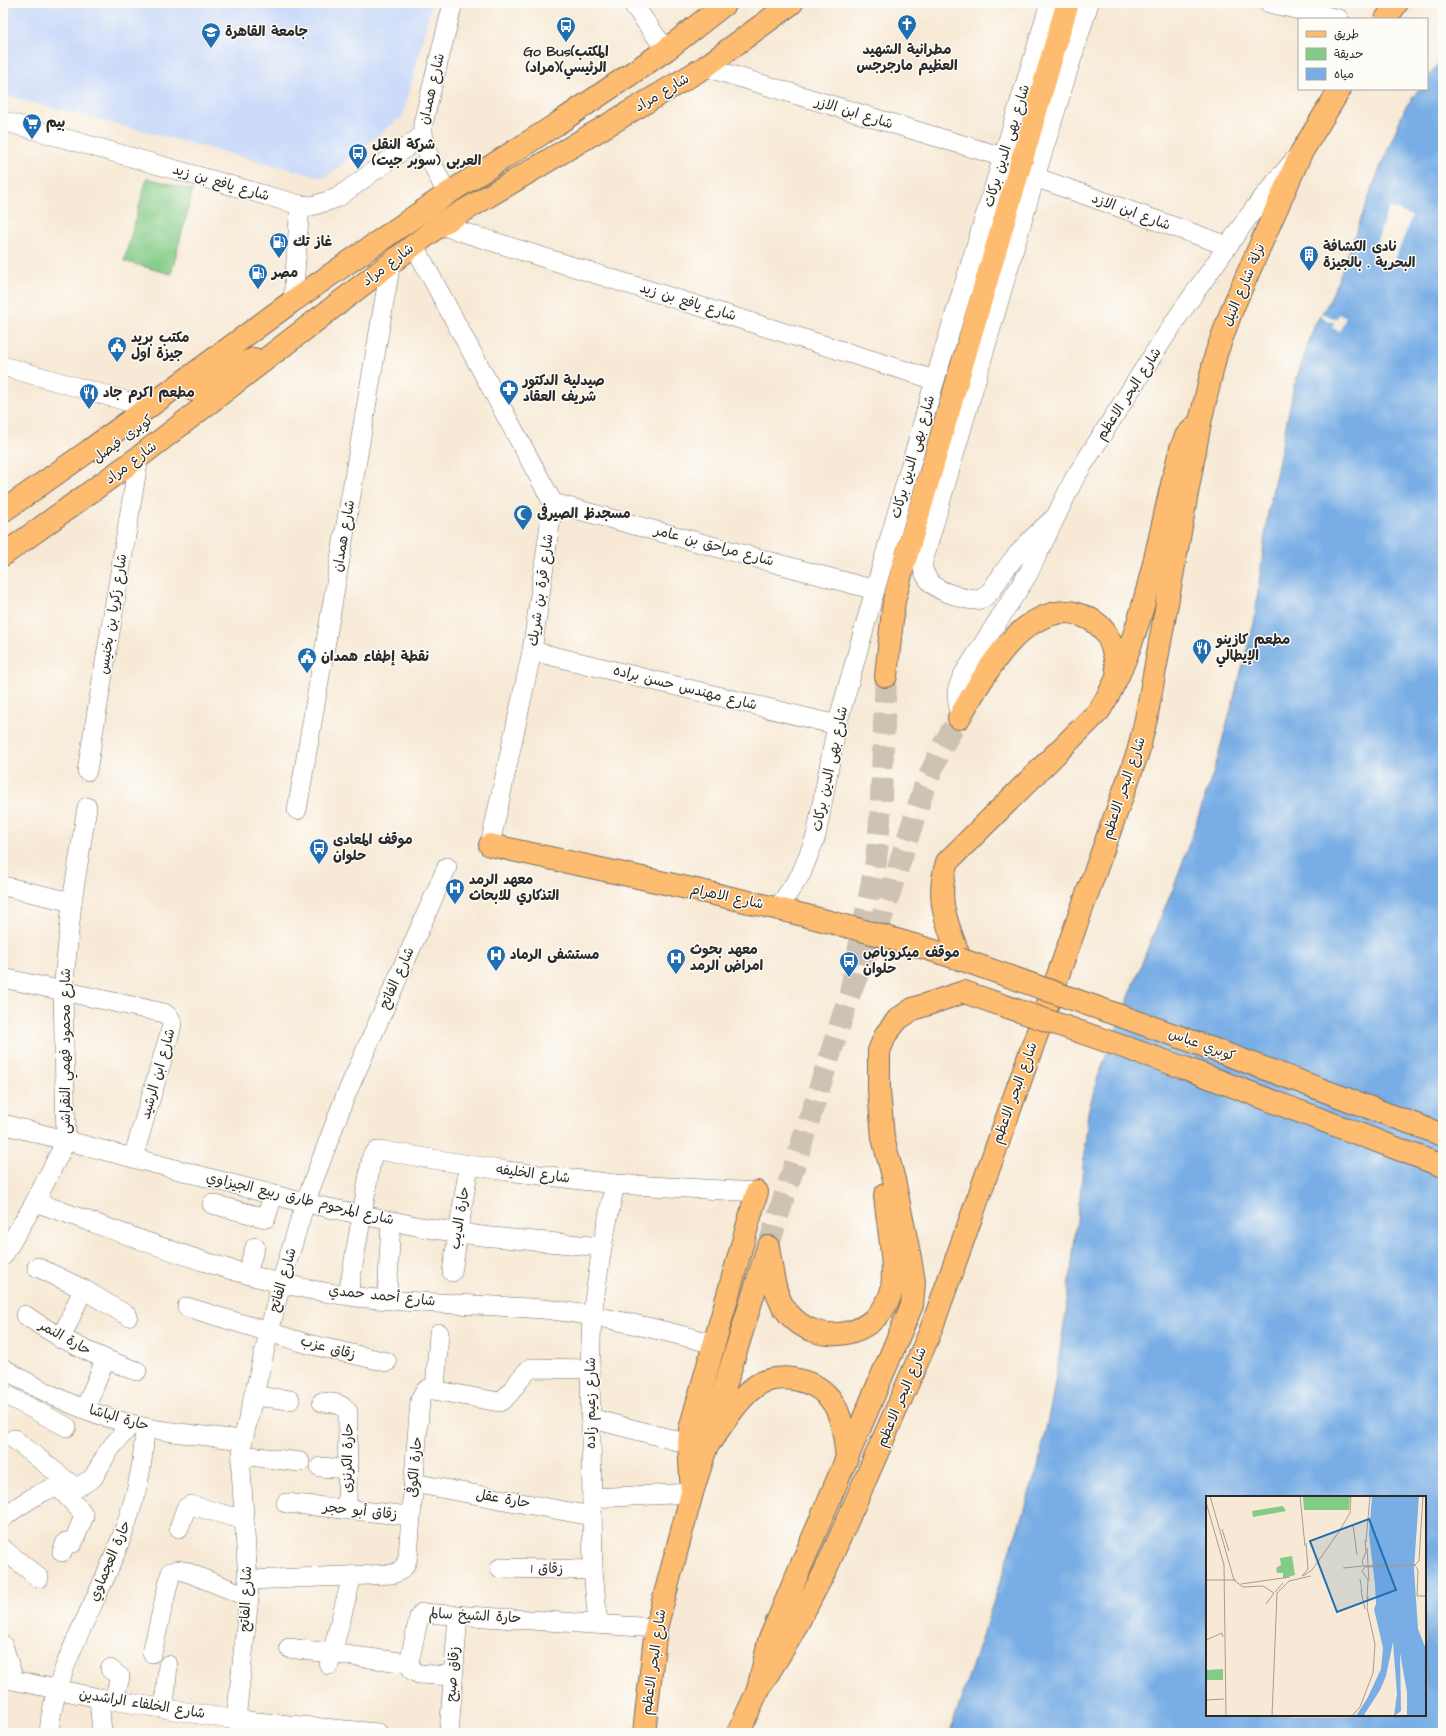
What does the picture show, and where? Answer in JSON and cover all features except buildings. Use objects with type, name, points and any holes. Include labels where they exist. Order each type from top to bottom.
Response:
[{"type":"main road","name":"شارع مراد","points":[[3,511],[293,301],[447,194],[557,124],[666,50],[726,3]]},
{"type":"main road","name":"شارع مراد","points":[[3,555],[139,457],[440,225],[705,67],[792,3]]},
{"type":"main road","points":[[1387,18],[1397,3]]},
{"type":"main road","name":"شارع بهى الدين بركات","points":[[886,676],[894,601],[902,567],[992,228],[1059,4]]},
{"type":"main road","name":"شارع البحر الاعظم","points":[[1301,153],[1339,90]]},
{"type":"main road","name":"نزلة شارع النيل","points":[[1200,422],[1216,354],[1233,307],[1301,153]]},
{"type":"main road","name":"كوبرى فيصل","points":[[3,526],[199,385],[234,366],[271,354]]},
{"type":"main road","points":[[960,959],[941,901],[942,880],[947,862],[1099,711],[1111,693],[1143,608],[1181,448],[1186,436],[1200,422]]},
{"type":"main road","name":"شارع البحر الاعظم","points":[[738,1733],[758,1690],[791,1636],[826,1569],[929,1335],[1138,752],[1146,719],[1200,422]]},
{"type":"main road","points":[[959,718],[980,684],[1005,649],[1025,628],[1049,614],[1070,612],[1090,618],[1104,629],[1114,650],[1118,676]]},
{"type":"main road","name":"شارع الاهرام","points":[[490,845],[778,908],[895,938],[960,959]]},
{"type":"main road","name":"كوبري عباس","points":[[960,959],[1191,1040],[1443,1135]]},
{"type":"main road","name":"كوبري عباس","points":[[883,1138],[879,1090],[880,1051],[886,1034],[898,1019],[913,1009],[964,992],[1185,1068],[1443,1166]]},
{"type":"main road","points":[[758,1690],[769,1641],[912,1305],[914,1282],[910,1258],[894,1180],[883,1138]]},
{"type":"main road","points":[[698,1444],[768,1247],[778,1294],[788,1313],[804,1327],[823,1334],[844,1334],[864,1327],[880,1314],[890,1295],[893,1274],[884,1188],[883,1138]]},
{"type":"main road","points":[[698,1444],[690,1429],[757,1192]]},
{"type":"main road","points":[[698,1444],[759,1384],[786,1377],[812,1383],[833,1400],[844,1425],[847,1459]]},
{"type":"main road","name":"شارع البحر الاعظم","points":[[644,1733],[656,1628],[692,1493],[698,1444]]},
{"type":"street","name":"شارع همدان","points":[[447,194],[426,149],[422,136],[423,123],[453,3]]},
{"type":"street","points":[[632,3],[666,50]]},
{"type":"street","points":[[1054,518],[1019,552],[990,591],[980,599],[967,599],[942,591],[935,588],[926,577],[922,565],[1035,177],[1089,3]]},
{"type":"street","points":[[1269,3],[1335,18]]},
{"type":"street","name":"شارع بهى الدين بركات","points":[[778,908],[800,874],[816,836],[837,725],[935,380],[992,228],[1003,158],[1059,4]]},
{"type":"street","name":"شارع ابن الازر","points":[[705,67],[1003,158]]},
{"type":"street","name":"شارع يافع بن زيد","points":[[3,121],[300,205],[312,206],[337,198],[422,136]]},
{"type":"street","name":"شارع البحر الاعظم","points":[[959,718],[958,691],[962,677],[1028,574],[1074,479],[1179,315],[1256,206],[1301,153]]},
{"type":"street","name":"شارع ابن الازد","points":[[1035,177],[1228,246]]},
{"type":"street","points":[[293,301],[300,205]]},
{"type":"street","name":"شارع يافع بن زيد","points":[[440,225],[935,380]]},
{"type":"street","points":[[414,244],[553,502]]},
{"type":"street","name":"شارع همدان","points":[[297,810],[391,262]]},
{"type":"street","points":[[3,366],[147,407]]},
{"type":"street","name":"شارع زكريا بن بخنيس","points":[[87,771],[139,457]]},
{"type":"street","name":"شارع مراحق بن عامر","points":[[553,502],[875,590]]},
{"type":"street","name":"شارع قرة بن شريك","points":[[490,845],[532,651],[553,502]]},
{"type":"street","name":"شارع مهندس حسن براده","points":[[532,651],[837,725]]},
{"type":"street","name":"شارع محمود فهمي النقراشى","points":[[3,1256],[35,1202],[66,1141],[63,991],[72,902],[87,807]]},
{"type":"street","name":"شارع الفاتح","points":[[236,1720],[249,1588],[244,1520],[243,1447],[253,1396],[281,1283],[305,1203],[345,1097],[447,868]]},
{"type":"street","points":[[3,886],[72,902]]},
{"type":"street","name":"شارع ابن الرشيد","points":[[3,978],[164,1013],[170,1017],[172,1023],[134,1158]]},
{"type":"street","name":"شارع المرحوم طارق ربيع الجيزاوي","points":[[3,1124],[273,1195],[361,1215],[458,1233],[602,1247]]},
{"type":"street","name":"شارع الخليفه","points":[[361,1215],[372,1156],[377,1151],[508,1171],[615,1184],[757,1192]]},
{"type":"street","name":"حارة الديب","points":[[452,1272],[469,1165]]},
{"type":"street","name":"شارع زعيم زاده","points":[[598,1624],[593,1570],[590,1418],[592,1316],[602,1247],[615,1184]]},
{"type":"street","points":[[212,1204],[266,1218],[273,1195]]},
{"type":"street","name":"شارع أحمد حمدي","points":[[35,1202],[183,1254],[281,1283],[348,1295],[542,1310],[592,1316],[658,1329],[714,1344]]},
{"type":"street","points":[[348,1295],[361,1215]]},
{"type":"street","points":[[386,1299],[391,1221]]},
{"type":"street","points":[[247,1273],[255,1247]]},
{"type":"street","points":[[37,1267],[83,1289],[128,1316]]},
{"type":"street","points":[[61,1339],[83,1289]]},
{"type":"street","name":"زقاق عزب","points":[[187,1307],[308,1344],[387,1362]]},
{"type":"street","name":"حارة النمر","points":[[26,1315],[61,1339],[105,1360],[137,1371]]},
{"type":"street","points":[[439,1333],[436,1390],[499,1402],[504,1400],[524,1373],[531,1368],[590,1369]]},
{"type":"street","name":"حارة النمر","points":[[85,1409],[105,1360]]},
{"type":"street","name":"حارة الباشا","points":[[3,1368],[22,1380],[85,1409],[138,1426],[243,1447],[300,1462]]},
{"type":"street","points":[[22,1380],[7,1401],[67,1427]]},
{"type":"street","name":"حارة الكوفى","points":[[249,1588],[352,1576],[393,1574],[402,1570],[406,1564],[408,1556],[420,1400],[424,1392],[428,1389],[436,1390]]},
{"type":"street","points":[[253,1396],[290,1400]]},
{"type":"street","name":"حارة الكرنزى","points":[[322,1402],[339,1404],[344,1406],[348,1412],[353,1474],[347,1510]]},
{"type":"street","points":[[590,1418],[698,1444]]},
{"type":"street","points":[[3,1518],[31,1499],[52,1488],[70,1491],[93,1478],[109,1450],[138,1426]]},
{"type":"street","name":"حارة العجماوي","points":[[49,1733],[50,1713],[72,1650],[109,1569],[127,1522],[140,1473],[138,1426]]},
{"type":"street","points":[[14,1439],[70,1491],[82,1511],[84,1516],[73,1543],[66,1542],[62,1552]]},
{"type":"street","points":[[320,1466],[353,1474]]},
{"type":"street","name":"حارة عقل","points":[[413,1483],[592,1507],[692,1493]]},
{"type":"street","name":"زقاق أبو حجر","points":[[286,1503],[410,1516]]},
{"type":"street","points":[[179,1528],[186,1508],[191,1505],[244,1520]]},
{"type":"street","points":[[3,1549],[39,1578]]},
{"type":"street","name":"زقاق 1","points":[[500,1568],[593,1570]]},
{"type":"street","points":[[152,1653],[171,1572],[178,1570],[184,1571],[249,1588]]},
{"type":"street","points":[[331,1659],[352,1576]]},
{"type":"street","name":"حارة الشيخ سالم","points":[[409,1663],[419,1617],[422,1613],[656,1628]]},
{"type":"street","name":"زقاق صبح","points":[[449,1733],[458,1615]]},
{"type":"street","points":[[3,1644],[9,1679]]},
{"type":"street","points":[[289,1648],[331,1659],[409,1663],[413,1671],[419,1674],[453,1676]]},
{"type":"street","points":[[164,1708],[168,1665]]},
{"type":"street","points":[[102,1733],[107,1699],[120,1677],[110,1669]]},
{"type":"street","name":"شارع الخلفاء الراشدين","points":[[9,1679],[107,1699],[236,1720],[261,1728],[378,1733]]},
{"type":"shaded area","name":"جامعة القاهرة","points":[[3,3],[432,3],[403,116],[324,178],[3,95]]},
{"type":"green space","points":[[147,178],[193,190],[171,274],[124,261]]},
{"type":"water","points":[[1443,57],[1443,1733],[950,1733],[1038,1467],[1053,1395],[1066,1312],[1081,1187],[1088,1112],[1098,1077],[1149,945],[1175,884],[1215,768],[1254,623],[1268,513],[1294,386],[1315,324],[1329,302],[1376,178],[1405,108],[1418,90],[1428,90],[1428,78]]},
{"type":"pier","name":"نادى الكشافة البحرية . بالجيزة","points":[[1389,207],[1412,216],[1393,265],[1371,257]]},
{"type":"pier","points":[[1322,313],[1336,319],[1339,314],[1346,317],[1340,331],[1332,328],[1334,323],[1320,317]]},
{"type":"tunnel","points":[[768,1247],[850,993],[876,861],[880,821],[886,676]]},
{"type":"tunnel","points":[[850,993],[880,923],[924,788],[942,747],[959,718]]},
{"type":"place","name":"مطرانية الشهيد العظيم مارجرجس","points":[[907,41]]},
{"type":"place","name":"Go Bus(المكتب الرئيسي)(مراد)","points":[[566,43]]},
{"type":"place","name":"جامعة القاهرة","points":[[211,49]]},
{"type":"place","name":"بيم","points":[[32,140]]},
{"type":"place","name":"شركة النقل العربى (سوبر جيت)","points":[[358,170]]},
{"type":"place","name":"غاز تك","points":[[279,259]]},
{"type":"place","name":"نادى الكشافة البحرية . بالجيزة","points":[[1309,272]]},
{"type":"place","name":"مصر","points":[[258,290]]},
{"type":"place","name":"مكتب بريد جيزة اول","points":[[117,363]]},
{"type":"place","name":"صيدلية الدكتور شريف العقاد","points":[[509,406]]},
{"type":"place","name":"مطعم اكرم جاد","points":[[89,410]]},
{"type":"place","name":"مسجدظ الصيرفى","points":[[523,531]]},
{"type":"place","name":"مطعم كازينو الإيطالي","points":[[1202,665]]},
{"type":"place","name":"نقطة إطفاء همدان","points":[[307,674]]},
{"type":"place","name":"موقف المعادى حلوان","points":[[319,865]]},
{"type":"place","name":"معهد الرمد التذكاري للابحاث","points":[[455,905]]},
{"type":"place","name":"مستشفى الرماد","points":[[496,972]]},
{"type":"place","name":"معهد بحوث امراض الرمد","points":[[676,975]]},
{"type":"place","name":"موقف ميكروباص حلوان","points":[[849,978]]}]
